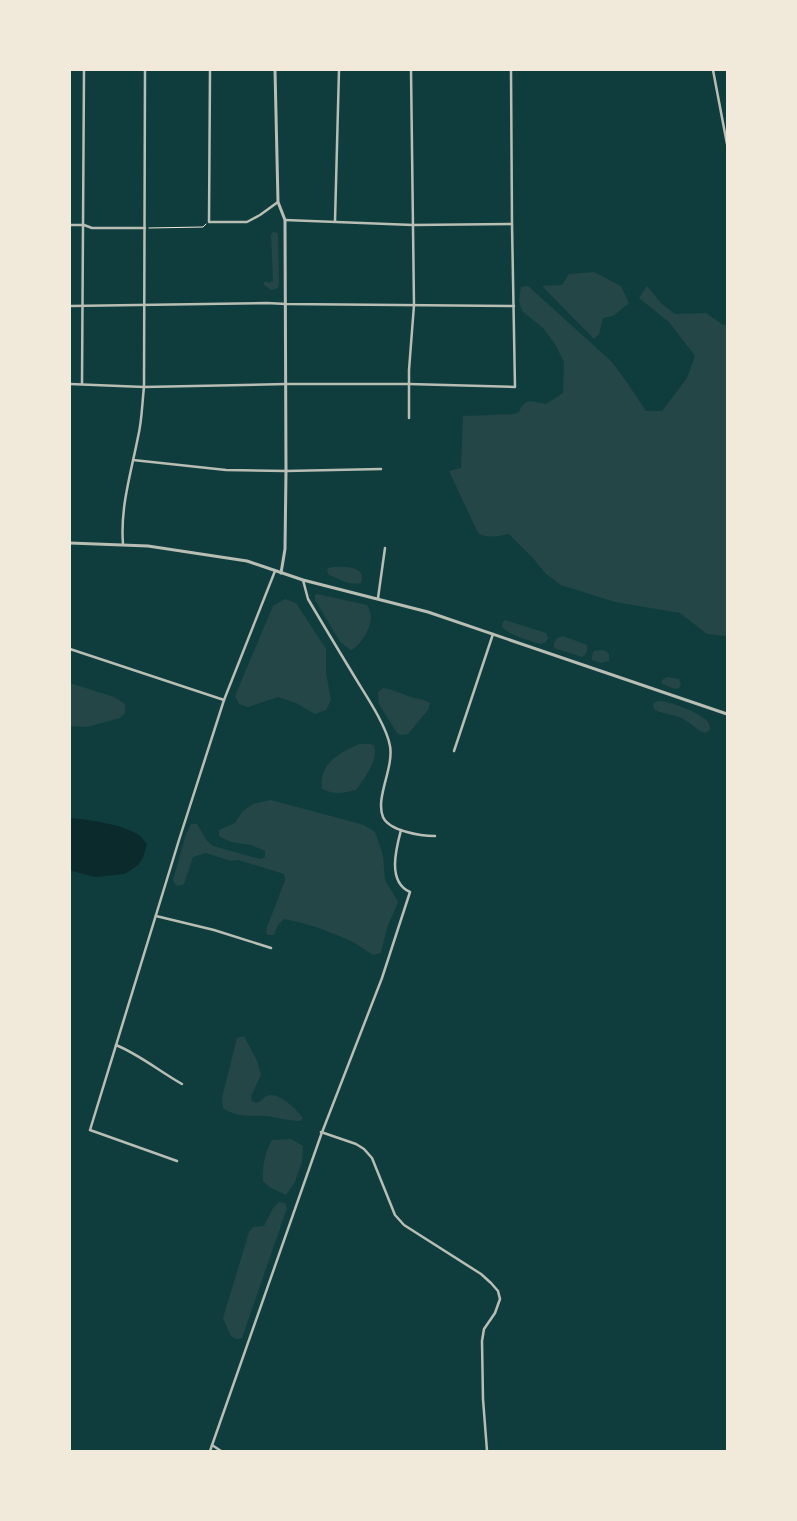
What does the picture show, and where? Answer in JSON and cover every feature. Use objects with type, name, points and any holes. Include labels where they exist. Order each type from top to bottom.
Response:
[{"type":"street","points":[[82,384],[84,70]]},
{"type":"street","points":[[123,544],[122,527],[139,436],[144,387],[145,70]]},
{"type":"street","points":[[210,70],[209,222],[247,222],[278,202]]},
{"type":"street","points":[[275,70],[278,202],[285,220],[286,471],[285,549],[281,573]]},
{"type":"street","points":[[335,221],[338,70]]},
{"type":"street","points":[[409,418],[414,305],[411,70]]},
{"type":"street","points":[[70,384],[144,387],[410,384],[515,387],[511,70]]},
{"type":"street","points":[[713,70],[727,144]]},
{"type":"street","points":[[285,220],[413,225],[512,224]]},
{"type":"street","points":[[70,225],[84,225],[92,228],[145,228]]},
{"type":"street","points":[[70,306],[267,303],[514,306]]},
{"type":"street","points":[[133,460],[226,470],[381,469]]},
{"type":"street","points":[[70,543],[148,546],[235,559],[303,580],[428,612],[727,714]]},
{"type":"street","points":[[378,598],[385,548]]},
{"type":"street","points":[[177,1161],[90,1130],[224,700],[275,571]]},
{"type":"street","points":[[303,580],[308,599],[376,712],[390,744],[391,757],[380,807],[383,819],[392,827],[401,830],[426,836],[435,836]]},
{"type":"street","points":[[454,751],[493,634]]},
{"type":"street","points":[[70,649],[224,700]]},
{"type":"street","points":[[210,1451],[321,1132],[382,978],[410,892],[403,889],[398,880],[396,869],[396,850],[401,830]]},
{"type":"street","points":[[156,916],[214,930],[271,948]]},
{"type":"street","points":[[116,1045],[145,1059],[149,1064],[182,1084]]},
{"type":"street","points":[[321,1132],[356,1144],[364,1149],[372,1158],[395,1216],[404,1225],[481,1274],[498,1291],[500,1299],[498,1306],[484,1329],[482,1341],[483,1399],[487,1451]]},
{"type":"street","points":[[212,1445],[221,1451]]},
{"type":"path","points":[[145,228],[203,227],[209,222]]},
{"type":"shaded area","points":[[273,232],[278,233],[279,282],[278,288],[271,290],[263,284],[266,281],[268,283],[273,281],[271,235]]},
{"type":"shaded area","points":[[594,272],[621,286],[629,303],[613,316],[603,318],[599,334],[594,339],[542,286],[562,285],[569,274]]},
{"type":"shaded area","points":[[528,286],[611,361],[646,411],[662,411],[687,378],[695,356],[669,322],[639,298],[647,286],[661,303],[675,314],[706,313],[723,325],[727,324],[726,636],[707,634],[680,613],[615,602],[561,585],[546,574],[509,534],[489,536],[478,533],[449,471],[461,468],[463,416],[515,414],[519,412],[526,402],[546,404],[563,393],[564,362],[555,344],[543,328],[522,311],[519,301],[521,287]]},
{"type":"shaded area","points":[[348,567],[358,570],[362,577],[361,583],[349,583],[329,575],[328,568]]},
{"type":"shaded area","points":[[315,595],[367,605],[371,614],[369,627],[355,648],[351,650],[341,643],[315,600]]},
{"type":"shaded area","points":[[285,599],[296,603],[326,649],[326,673],[331,700],[326,710],[315,714],[296,703],[278,697],[248,707],[239,704],[235,696],[273,606]]},
{"type":"shaded area","points":[[505,620],[546,633],[548,638],[546,642],[541,644],[515,635],[502,627]]},
{"type":"shaded area","points":[[563,636],[587,645],[586,653],[582,657],[554,648],[557,638]]},
{"type":"shaded area","points":[[594,651],[606,651],[609,654],[609,661],[601,663],[592,660]]},
{"type":"shaded area","points":[[667,677],[679,679],[681,684],[679,688],[675,689],[662,684],[662,680]]},
{"type":"shaded area","points":[[70,683],[114,697],[125,704],[125,713],[120,718],[87,727],[70,726]]},
{"type":"shaded area","points":[[383,688],[430,703],[428,710],[408,734],[401,735],[397,733],[379,704],[378,692]]},
{"type":"shaded area","points":[[658,701],[676,705],[696,713],[707,721],[710,730],[705,733],[682,718],[655,710],[654,703]]},
{"type":"shaded area","points":[[359,744],[374,745],[375,751],[373,763],[356,790],[339,793],[322,789],[322,780],[327,766],[337,756]]},
{"type":"shaded area","points":[[271,800],[364,825],[375,832],[383,856],[385,880],[398,902],[387,928],[381,953],[373,955],[353,942],[336,935],[311,925],[284,919],[278,925],[274,935],[267,935],[266,930],[285,880],[284,874],[238,860],[231,861],[206,853],[193,857],[184,884],[178,886],[175,884],[173,880],[186,834],[191,824],[197,824],[207,841],[213,846],[260,859],[265,857],[265,851],[251,845],[231,842],[219,836],[219,830],[235,823],[243,811],[253,804]]},
{"type":"shaded area","points":[[70,818],[96,821],[132,831],[139,835],[147,844],[143,858],[138,865],[125,874],[95,877],[70,870]]},
{"type":"shaded area","points":[[244,1036],[257,1061],[261,1075],[251,1096],[252,1101],[257,1103],[269,1095],[280,1097],[303,1118],[300,1121],[265,1116],[238,1115],[223,1108],[222,1098],[237,1038]]},
{"type":"shaded area","points":[[291,1139],[303,1146],[302,1162],[295,1182],[286,1195],[271,1188],[263,1181],[263,1170],[264,1160],[272,1140]]},
{"type":"shaded area","points":[[279,1202],[285,1203],[287,1208],[242,1338],[236,1339],[231,1336],[223,1318],[249,1232],[253,1227],[264,1226],[273,1208]]}]
